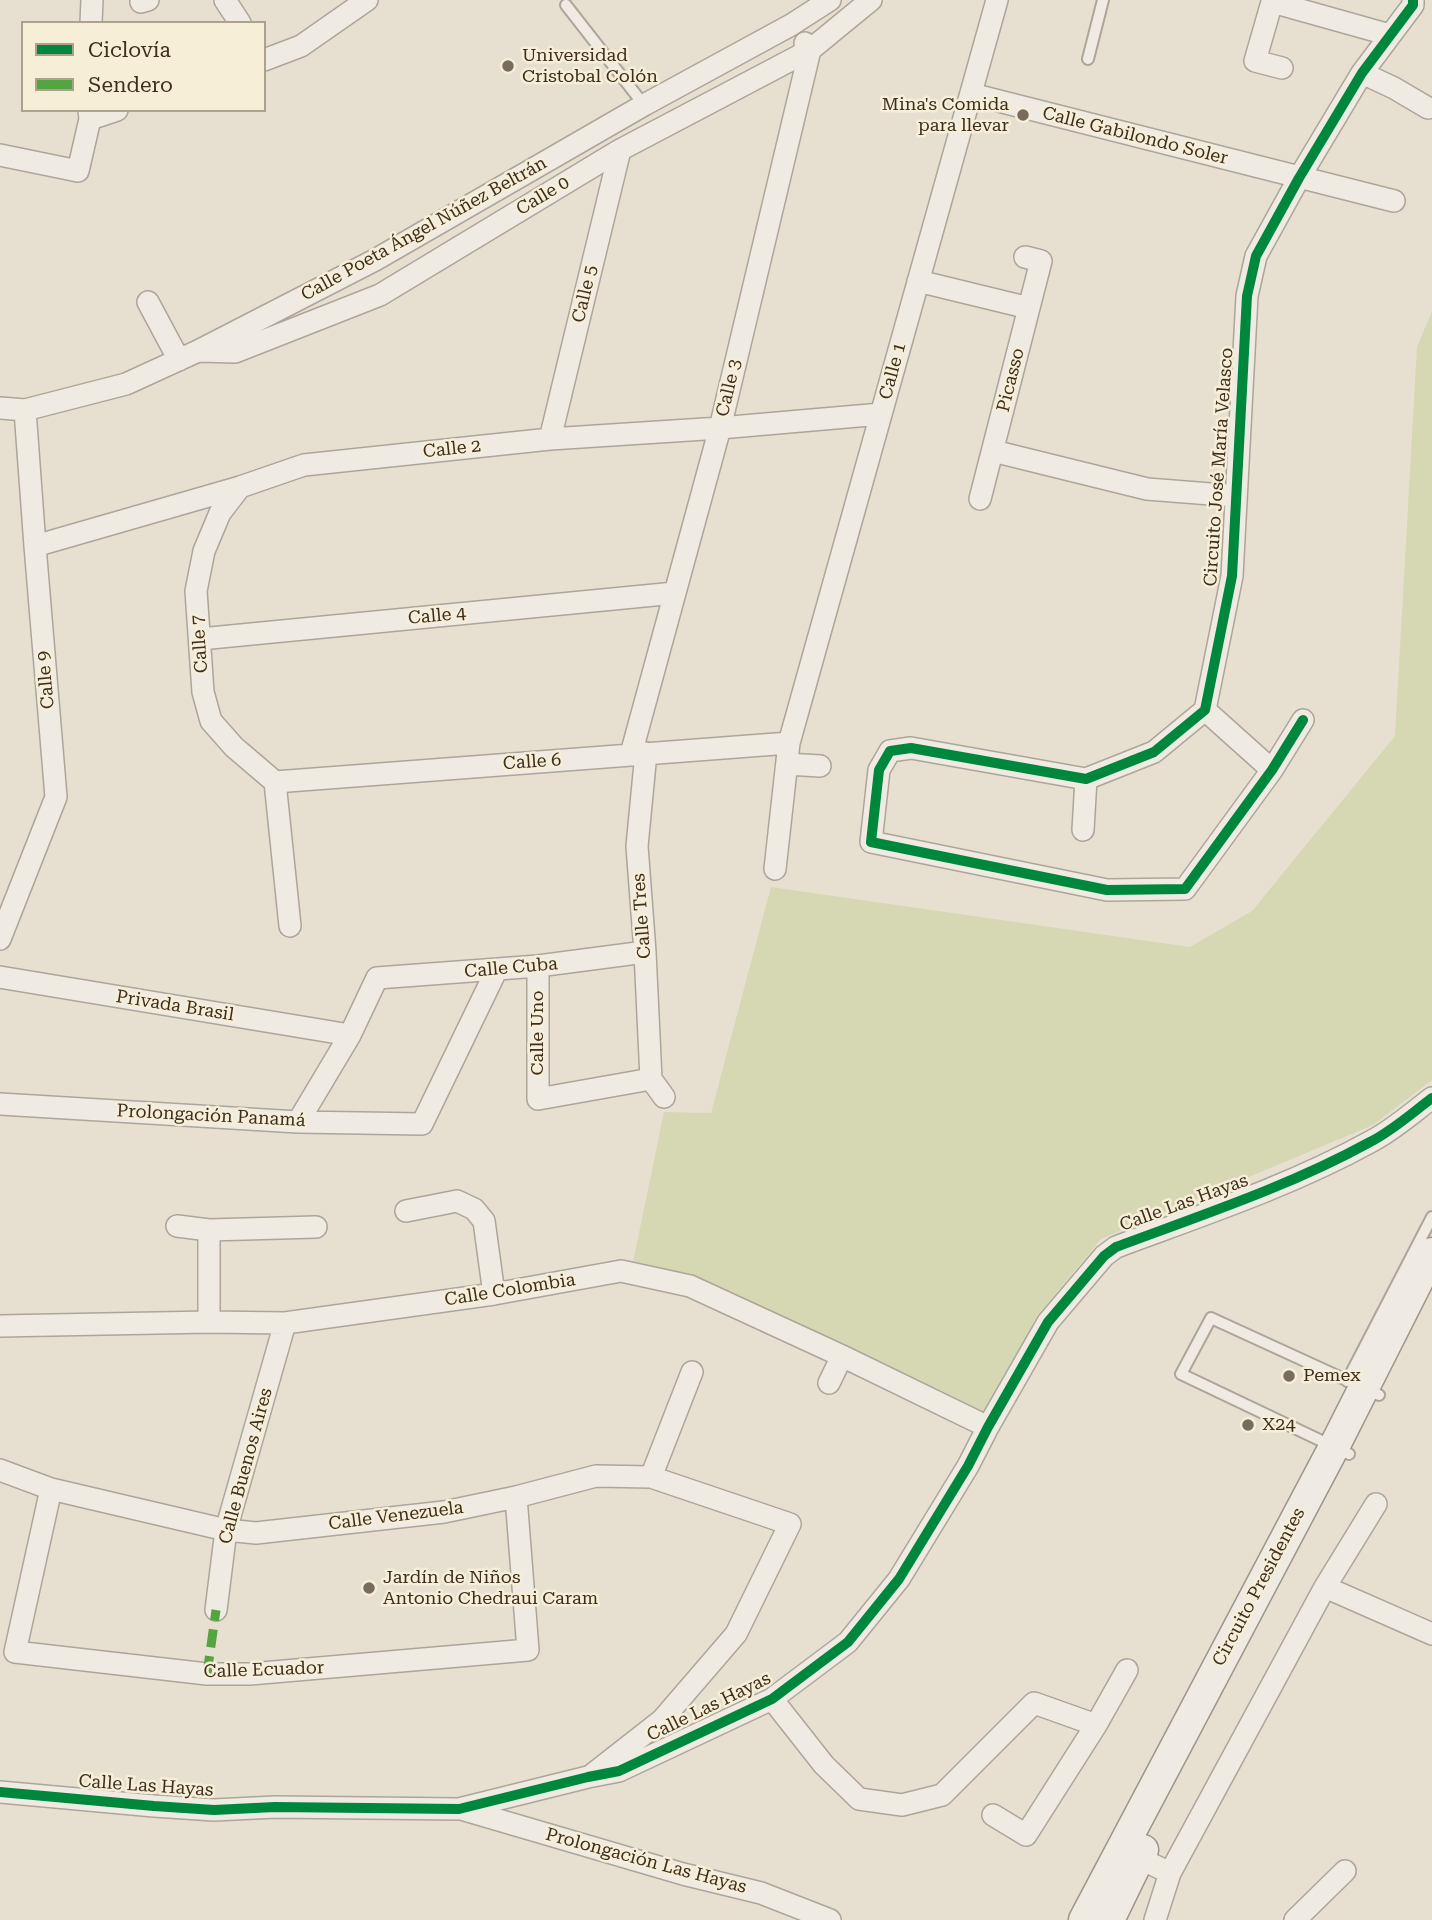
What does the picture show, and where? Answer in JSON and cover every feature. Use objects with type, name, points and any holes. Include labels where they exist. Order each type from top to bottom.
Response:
[{"type":"main road","name":"Circuito Presidentes","points":[[1109,1920],[1341,1450],[1363,1388],[1432,1253]]},
{"type":"main road","name":"Circuito Presidentes","points":[[1363,1388],[1432,1297]]},
{"type":"main road","name":"Circuito Presidentes","points":[[1084,1920],[1341,1450]]},
{"type":"street","points":[[91,21],[92,0]]},
{"type":"street","points":[[225,0],[239,21]]},
{"type":"street","points":[[266,59],[301,46],[367,0]]},
{"type":"street","name":"Calle Poeta Ángel Núñez Beltrán","points":[[0,408],[25,410],[126,384],[188,356],[375,260],[644,105],[791,25],[830,0]]},
{"type":"street","name":"Calle 0","points":[[188,356],[236,352],[380,295],[620,150],[810,50],[871,0]]},
{"type":"street","name":"Calle 1","points":[[775,869],[788,753],[996,0]]},
{"type":"street","name":"Circuito José María Velasco","points":[[1205,710],[1232,576],[1247,296],[1256,256],[1362,73],[1413,5],[1413,0]]},
{"type":"street","points":[[1282,68],[1255,61],[1272,2],[1390,35]]},
{"type":"street","points":[[791,25],[810,50]]},
{"type":"street","name":"Calle 3","points":[[638,754],[675,593],[720,428],[810,50]]},
{"type":"street","points":[[1362,73],[1428,108]]},
{"type":"street","name":"Calle Gabilondo Soler","points":[[971,94],[1394,201]]},
{"type":"street","points":[[0,155],[78,171],[90,115]]},
{"type":"street","name":"Calle 5","points":[[550,439],[620,150]]},
{"type":"street","name":"Picasso","points":[[980,499],[1029,308],[1033,259]]},
{"type":"street","points":[[918,281],[1029,308]]},
{"type":"street","points":[[148,302],[188,356]]},
{"type":"street","name":"Calle 9","points":[[0,939],[56,797],[25,410]]},
{"type":"street","name":"Calle 2","points":[[35,546],[240,487],[304,465],[550,439],[881,414]]},
{"type":"street","points":[[993,451],[1147,489],[1236,496]]},
{"type":"street","name":"Calle 7","points":[[240,487],[220,513],[204,551],[196,591],[204,692],[211,721],[234,747],[275,782]]},
{"type":"street","name":"Calle 4","points":[[200,639],[675,593]]},
{"type":"street","points":[[1272,770],[1205,710],[1154,752],[1086,779],[911,748],[890,751],[879,770],[871,842],[1107,890],[1185,889],[1272,770],[1303,720]]},
{"type":"street","name":"Calle 6","points":[[275,782],[638,754],[788,753],[820,766]]},
{"type":"street","name":"Calle Tres","points":[[638,754],[638,846],[651,1079]]},
{"type":"street","points":[[1083,830],[1086,779]]},
{"type":"street","points":[[275,782],[290,926]]},
{"type":"street","name":"Calle Cuba","points":[[350,1035],[377,978],[497,970],[645,952]]},
{"type":"street","name":"Calle Uno","points":[[538,966],[538,1099],[651,1079]]},
{"type":"street","name":"Prolongación Panamá","points":[[0,1104],[298,1122],[422,1124],[497,970]]},
{"type":"street","name":"Privada Brasil","points":[[0,977],[350,1035]]},
{"type":"street","points":[[298,1122],[350,1035]]},
{"type":"street","points":[[651,1079],[664,1097]]},
{"type":"street","name":"Calle Las Hayas","points":[[0,1791],[214,1810],[275,1807],[459,1808],[619,1771],[772,1699],[848,1642],[899,1578],[968,1466],[1048,1322],[1104,1256],[1116,1247],[1300,1177],[1373,1141],[1432,1098]]},
{"type":"street","points":[[406,1211],[457,1200],[474,1209],[484,1221],[494,1294]]},
{"type":"street","points":[[177,1226],[209,1230],[316,1227]]},
{"type":"street","points":[[209,1230],[209,1322]]},
{"type":"street","name":"Calle Colombia","points":[[0,1326],[285,1323],[494,1294],[621,1271],[690,1286],[988,1427]]},
{"type":"street","name":"Calle Buenos Aires","points":[[216,1611],[226,1530],[285,1323]]},
{"type":"street","points":[[829,1383],[842,1356]]},
{"type":"street","points":[[651,1477],[692,1372]]},
{"type":"street","name":"Calle Venezuela","points":[[0,1470],[51,1489],[226,1530],[256,1533],[444,1512],[596,1476],[651,1477],[790,1524],[736,1634],[662,1720],[588,1777]]},
{"type":"street","name":"Calle Ecuador","points":[[51,1489],[15,1651],[207,1674],[250,1674],[528,1650],[516,1497]]},
{"type":"street","points":[[1155,1920],[1170,1873],[1325,1587],[1376,1504]]},
{"type":"street","points":[[1325,1587],[1432,1634]]},
{"type":"street","points":[[993,1815],[1026,1835],[1096,1725],[1126,1670]]},
{"type":"street","points":[[772,1699],[824,1765],[859,1799],[902,1805],[942,1795],[1034,1703],[1096,1725]]},
{"type":"street","name":"Prolongación Las Hayas","points":[[459,1808],[683,1874],[761,1893],[830,1920]]},
{"type":"street","points":[[1139,1858],[1170,1873]]},
{"type":"street","points":[[1295,1920],[1345,1871]]},
{"type":"lane","points":[[1088,59],[1103,0]]},
{"type":"lane","points":[[566,5],[644,105]]},
{"type":"lane","points":[[1341,1450],[1181,1374],[1211,1318],[1363,1388],[1432,1217]]},
{"type":"green space","points":[[1432,311],[1432,1080],[1373,1125],[1101,1239],[1037,1316],[983,1417],[697,1277],[633,1262],[664,1112],[711,1113],[771,887],[1190,947],[1252,911],[1395,736],[1417,347]]},
{"type":"marked path","points":[[207,1674],[216,1610]]},
{"type":"cycle path","points":[[1303,720],[1272,770],[1185,889],[1107,890],[871,842],[879,770],[890,751],[911,748],[1086,779],[1154,752],[1205,710],[1232,576],[1247,296],[1256,256],[1362,73],[1413,5],[1413,0]]},
{"type":"cycle path","points":[[0,1792],[214,1810],[275,1807],[459,1809],[619,1771],[772,1699],[848,1642],[899,1579],[968,1466],[1048,1322],[1104,1256],[1116,1247],[1245,1199],[1340,1158],[1386,1133],[1432,1098]]},
{"type":"place","name":"Universidad Cristobal Colón","points":[[508,66]]},
{"type":"place","name":"Mina's Comida para llevar","points":[[1023,115]]},
{"type":"place","name":"Pemex","points":[[1289,1376]]},
{"type":"place","name":"X24","points":[[1248,1425]]},
{"type":"place","name":"Jardín de Niños Antonio Chedraui Caram","points":[[369,1588]]}]
